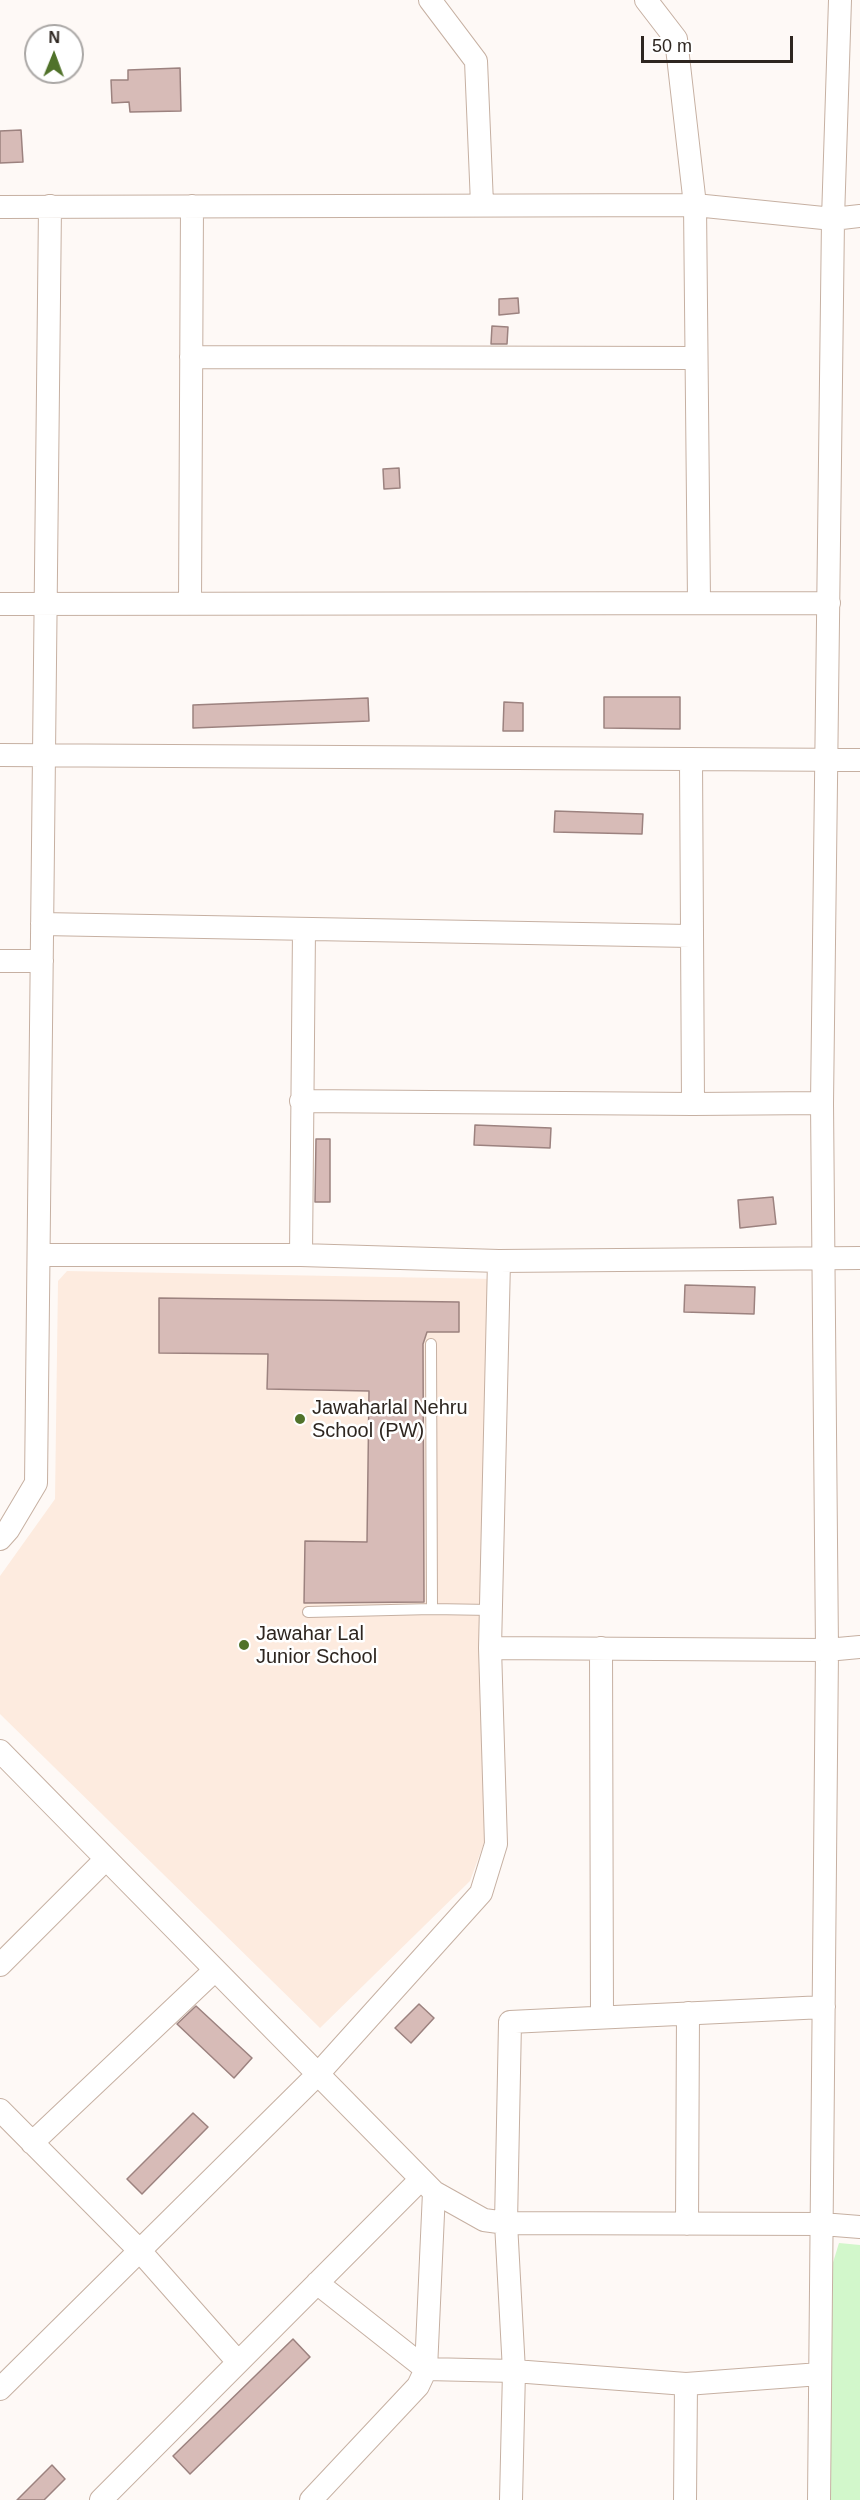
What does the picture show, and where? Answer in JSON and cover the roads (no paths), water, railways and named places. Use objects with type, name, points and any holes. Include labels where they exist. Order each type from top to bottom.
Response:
[{"type":"street","points":[[430,0],[476,61],[482,204]]},
{"type":"street","points":[[646,0],[676,39],[695,205],[699,602]]},
{"type":"street","points":[[819,2500],[827,1650],[822,1102],[833,219],[840,0]]},
{"type":"street","points":[[0,207],[695,205],[833,219],[860,216]]},
{"type":"street","points":[[0,1539],[8,1530],[36,1483],[50,206]]},
{"type":"street","points":[[190,603],[192,206]]},
{"type":"street","points":[[191,357],[696,358]]},
{"type":"street","points":[[0,604],[829,603]]},
{"type":"street","points":[[0,755],[860,760]]},
{"type":"street","points":[[691,760],[690,936],[693,1104]]},
{"type":"street","points":[[42,924],[690,936]]},
{"type":"street","points":[[301,1255],[304,929]]},
{"type":"street","points":[[0,961],[42,961]]},
{"type":"street","points":[[301,1101],[693,1104],[822,1102]]},
{"type":"street","points":[[39,1255],[301,1255],[499,1260],[860,1258]]},
{"type":"street","points":[[0,2389],[318,2074],[481,1893],[496,1844],[490,1648],[499,1260]]},
{"type":"street","points":[[490,1648],[827,1650],[860,1647]]},
{"type":"street","points":[[601,1648],[602,2017]]},
{"type":"street","points":[[1,1756],[106,1859],[427,2186],[484,2220],[506,2223],[822,2223],[860,2227]]},
{"type":"street","points":[[0,1965],[106,1859]]},
{"type":"street","points":[[32,2143],[215,1970]]},
{"type":"street","points":[[511,2500],[514,2371],[506,2223],[510,2022],[824,2007]]},
{"type":"street","points":[[687,2224],[688,2013]]},
{"type":"street","points":[[0,2110],[140,2251],[238,2362]]},
{"type":"street","points":[[101,2500],[317,2283],[427,2186]]},
{"type":"street","points":[[311,2500],[418,2386],[426,2369],[427,2186]]},
{"type":"street","points":[[317,2283],[426,2369],[514,2371],[686,2384],[820,2374]]},
{"type":"street","points":[[685,2500],[686,2384]]},
{"type":"lane","points":[[431,1344],[432,1609]]},
{"type":"lane","points":[[308,1612],[491,1610]]},
{"type":"place","name":"Jawaharlal Nehru School (PW)","points":[[300,1419]]},
{"type":"place","name":"Jawahar Lal Junior School","points":[[244,1645]]}]
